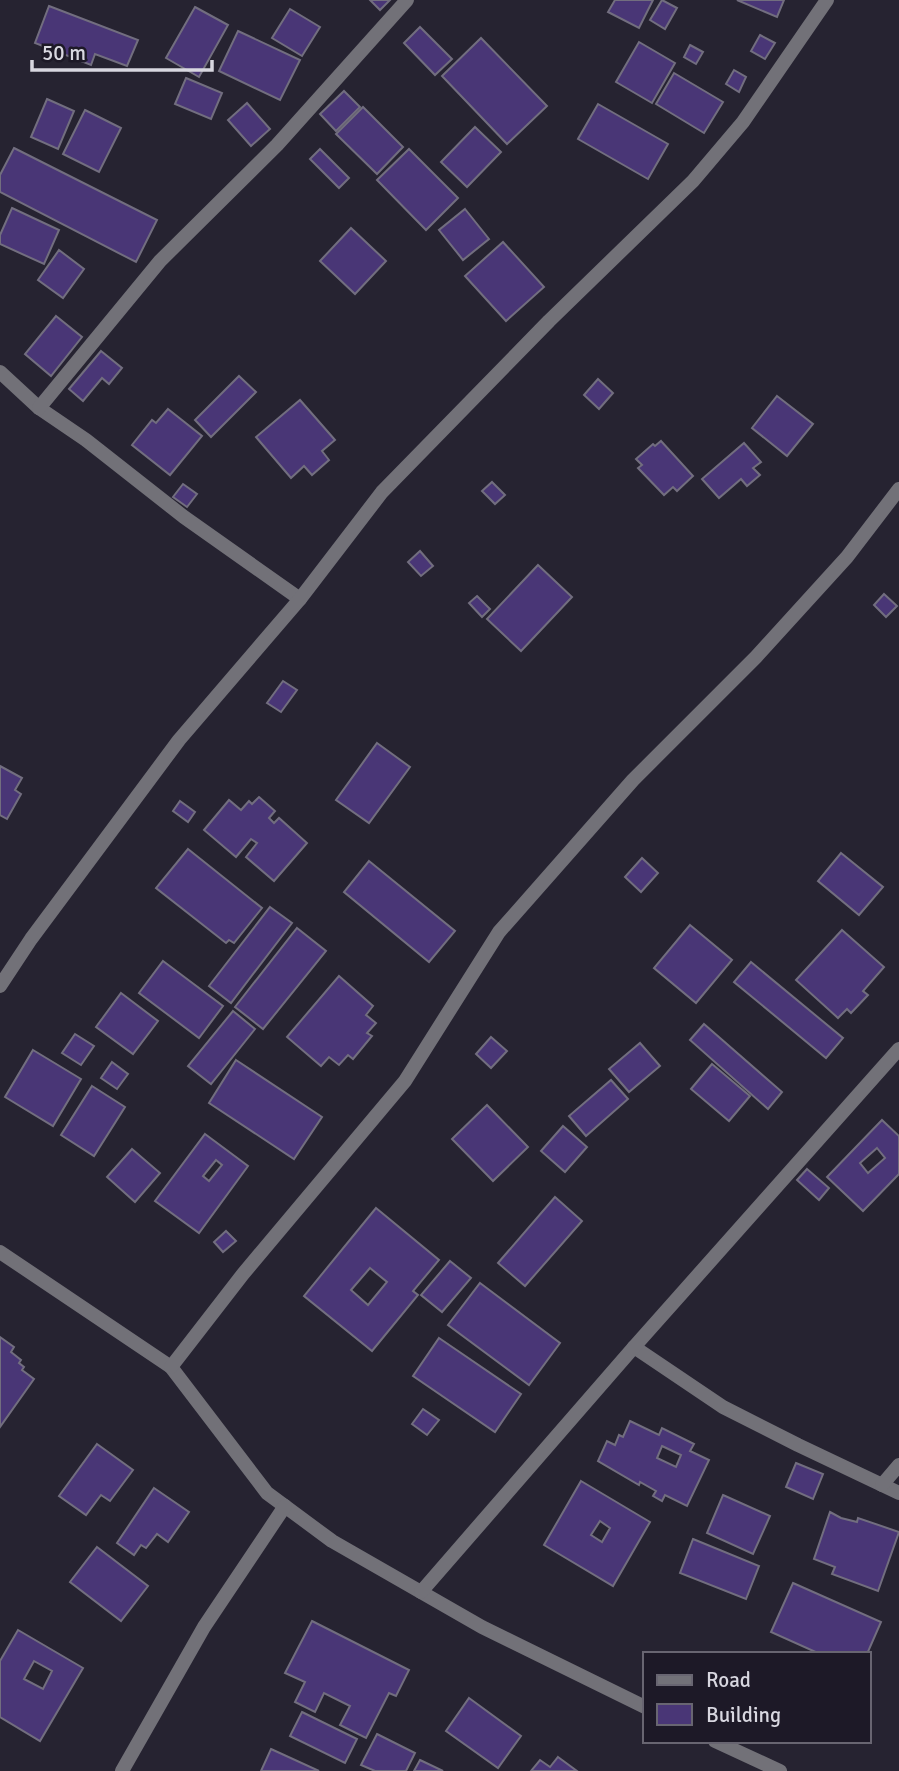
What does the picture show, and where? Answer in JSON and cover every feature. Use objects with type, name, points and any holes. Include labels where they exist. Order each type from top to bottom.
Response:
[{"type":"street","points":[[39,408],[160,261],[277,145],[407,0]]},
{"type":"street","points":[[0,986],[38,929],[179,740],[300,599],[382,492],[549,321],[693,181],[743,121],[827,0]]},
{"type":"street","points":[[0,372],[39,408],[86,440],[184,517],[300,599]]},
{"type":"street","points":[[171,1367],[243,1274],[405,1081],[499,932],[633,780],[756,657],[820,587],[847,557],[899,489]]},
{"type":"street","points":[[421,1592],[899,1049]]},
{"type":"street","points":[[0,1252],[171,1367],[267,1493],[332,1541],[482,1627],[643,1706]]},
{"type":"street","points":[[634,1347],[723,1407],[798,1446],[899,1493]]},
{"type":"street","points":[[883,1485],[899,1465]]},
{"type":"street","points":[[122,1771],[204,1626],[285,1506]]},
{"type":"street","points":[[719,1743],[779,1771]]},
{"type":"building","points":[[370,0],[390,0],[380,10]]},
{"type":"building","points":[[615,0],[653,0],[639,28],[608,12]]},
{"type":"building","points":[[662,0],[677,8],[665,29],[650,20]]},
{"type":"building","points":[[737,0],[784,0],[777,17]]},
{"type":"building","points":[[49,6],[138,40],[127,66],[95,54],[91,65],[35,43]]},
{"type":"building","points":[[195,7],[228,25],[199,77],[166,58]]},
{"type":"building","points":[[290,9],[320,27],[302,56],[272,38]]},
{"type":"building","points":[[420,27],[452,59],[435,75],[404,43]]},
{"type":"building","points":[[238,31],[300,60],[280,100],[219,71]]},
{"type":"building","points":[[760,35],[775,43],[765,59],[751,51]]},
{"type":"building","points":[[481,38],[547,106],[507,144],[442,76]]},
{"type":"building","points":[[639,42],[675,63],[652,103],[616,82]]},
{"type":"building","points":[[690,45],[703,52],[696,64],[684,57]]},
{"type":"building","points":[[734,70],[746,77],[739,92],[726,84]]},
{"type":"building","points":[[674,73],[723,102],[704,133],[656,104]]},
{"type":"building","points":[[186,78],[222,93],[211,119],[175,104]]},
{"type":"building","points":[[344,91],[360,107],[336,131],[320,114]]},
{"type":"building","points":[[47,99],[74,111],[58,149],[31,137]]},
{"type":"building","points":[[247,103],[270,129],[251,146],[228,120]]},
{"type":"building","points":[[598,104],[668,144],[648,179],[578,139]]},
{"type":"building","points":[[363,107],[403,147],[377,174],[336,134]]},
{"type":"building","points":[[85,110],[121,128],[99,172],[63,154]]},
{"type":"building","points":[[475,127],[501,152],[467,187],[441,162]]},
{"type":"building","points":[[14,148],[157,220],[136,262],[0,192],[0,175]]},
{"type":"building","points":[[320,149],[349,178],[339,188],[310,159]]},
{"type":"building","points":[[409,149],[458,198],[426,230],[377,180]]},
{"type":"building","points":[[12,208],[59,230],[44,264],[0,244],[0,235]]},
{"type":"building","points":[[465,209],[489,239],[463,260],[439,230]]},
{"type":"building","points":[[351,228],[386,261],[355,294],[320,261]]},
{"type":"building","points":[[503,242],[544,287],[506,321],[465,276]]},
{"type":"building","points":[[59,250],[84,269],[63,298],[38,280]]},
{"type":"building","points":[[56,316],[82,337],[51,376],[25,354]]},
{"type":"building","points":[[101,351],[122,368],[109,384],[102,378],[83,401],[69,389]]},
{"type":"building","points":[[239,376],[256,392],[211,437],[195,420]]},
{"type":"building","points":[[598,379],[613,393],[599,409],[584,395]]},
{"type":"building","points":[[777,396],[813,424],[787,456],[752,428]]},
{"type":"building","points":[[300,400],[335,440],[322,451],[329,460],[312,475],[304,466],[291,478],[256,437]]},
{"type":"building","points":[[168,409],[202,436],[170,475],[132,445],[152,420],[156,423]]},
{"type":"building","points":[[661,441],[693,476],[677,491],[673,487],[664,495],[638,468],[642,465],[636,459],[653,444],[655,446]]},
{"type":"building","points":[[744,443],[761,462],[753,468],[760,475],[747,486],[741,479],[719,498],[702,479]]},
{"type":"building","points":[[492,482],[505,495],[495,504],[482,491]]},
{"type":"building","points":[[183,484],[197,494],[187,507],[173,497]]},
{"type":"building","points":[[420,551],[433,566],[421,576],[408,562]]},
{"type":"building","points":[[538,565],[572,597],[521,651],[487,619]]},
{"type":"building","points":[[884,594],[897,606],[886,617],[874,605]]},
{"type":"building","points":[[477,596],[490,609],[482,617],[469,603]]},
{"type":"building","points":[[283,681],[297,690],[281,712],[267,703]]},
{"type":"building","points":[[377,743],[410,767],[369,823],[336,800]]},
{"type":"building","points":[[0,766],[22,778],[15,790],[21,794],[7,819],[0,815]]},
{"type":"building","points":[[259,797],[275,811],[269,818],[274,823],[279,818],[307,843],[274,881],[246,857],[257,843],[251,839],[236,857],[204,830],[229,800],[241,810],[249,801],[252,804]]},
{"type":"building","points":[[180,801],[195,812],[188,822],[173,811]]},
{"type":"building","points":[[188,849],[262,908],[234,943],[229,940],[226,943],[156,888]]},
{"type":"building","points":[[841,853],[883,887],[859,915],[818,881]]},
{"type":"building","points":[[642,858],[658,873],[641,892],[625,877]]},
{"type":"building","points":[[369,861],[455,931],[429,962],[344,892]]},
{"type":"building","points":[[270,907],[292,923],[231,1003],[209,986]]},
{"type":"building","points":[[690,925],[732,960],[696,1003],[654,968]]},
{"type":"building","points":[[297,928],[326,951],[263,1029],[235,1007]]},
{"type":"building","points":[[842,930],[884,967],[863,991],[868,995],[851,1013],[847,1009],[838,1018],[796,980]]},
{"type":"building","points":[[163,961],[223,1006],[199,1038],[139,993]]},
{"type":"building","points":[[751,962],[843,1038],[826,1058],[734,982]]},
{"type":"building","points":[[339,976],[373,1006],[366,1015],[376,1023],[367,1033],[372,1036],[353,1059],[348,1055],[339,1065],[329,1057],[321,1066],[287,1037]]},
{"type":"building","points":[[121,993],[158,1021],[133,1054],[96,1027]]},
{"type":"building","points":[[233,1011],[255,1029],[211,1084],[188,1066]]},
{"type":"building","points":[[704,1024],[782,1092],[768,1109],[690,1040]]},
{"type":"building","points":[[75,1034],[94,1046],[81,1065],[62,1053]]},
{"type":"building","points":[[491,1037],[507,1051],[491,1068],[476,1054]]},
{"type":"building","points":[[640,1043],[660,1066],[629,1092],[609,1069]]},
{"type":"building","points":[[33,1050],[81,1079],[53,1126],[5,1097]]},
{"type":"building","points":[[236,1060],[322,1117],[294,1159],[209,1103]]},
{"type":"building","points":[[112,1062],[128,1074],[117,1089],[101,1078]]},
{"type":"building","points":[[712,1064],[750,1096],[729,1121],[691,1089]]},
{"type":"building","points":[[611,1080],[628,1099],[586,1136],[569,1116]]},
{"type":"building","points":[[92,1086],[125,1107],[94,1156],[61,1135]]},
{"type":"building","points":[[487,1105],[528,1147],[493,1181],[452,1139]]},
{"type":"building","points":[[882,1120],[899,1136],[899,1174],[863,1211],[827,1177]],"holes":[[[877,1148],[885,1158],[868,1173],[860,1163]]]},
{"type":"building","points":[[563,1126],[587,1147],[565,1172],[541,1151]]},
{"type":"building","points":[[205,1134],[248,1166],[199,1233],[155,1201]],"holes":[[[216,1160],[222,1165],[209,1181],[203,1176]]]},
{"type":"building","points":[[132,1149],[160,1173],[135,1202],[107,1177]]},
{"type":"building","points":[[807,1169],[829,1188],[819,1200],[797,1180]]},
{"type":"building","points":[[555,1197],[582,1221],[525,1286],[498,1263]]},
{"type":"building","points":[[376,1208],[439,1260],[413,1291],[418,1295],[372,1351],[304,1296]],"holes":[[[370,1268],[387,1282],[368,1305],[351,1290]]]},
{"type":"building","points":[[226,1231],[236,1241],[223,1252],[214,1242]]},
{"type":"building","points":[[450,1261],[471,1278],[442,1312],[421,1295]]},
{"type":"building","points":[[480,1283],[560,1343],[529,1385],[448,1325]]},
{"type":"building","points":[[0,1337],[14,1347],[11,1352],[21,1360],[19,1363],[24,1367],[22,1370],[34,1379],[0,1427]]},
{"type":"building","points":[[439,1338],[521,1394],[495,1432],[413,1376]]},
{"type":"building","points":[[423,1409],[439,1420],[427,1435],[412,1424]]},
{"type":"building","points":[[630,1421],[659,1435],[662,1428],[694,1444],[690,1451],[709,1460],[687,1506],[665,1495],[662,1501],[653,1496],[656,1491],[640,1482],[639,1485],[598,1461],[607,1441],[615,1445],[619,1435],[623,1437]],"holes":[[[662,1446],[681,1455],[676,1467],[657,1458]]]},
{"type":"building","points":[[97,1444],[133,1470],[110,1501],[101,1495],[86,1515],[59,1496]]},
{"type":"building","points":[[796,1463],[823,1474],[813,1499],[786,1487]]},
{"type":"building","points":[[581,1481],[650,1522],[613,1586],[544,1545]],"holes":[[[600,1521],[610,1528],[602,1542],[591,1535]]]},
{"type":"building","points":[[154,1488],[189,1512],[168,1542],[157,1534],[146,1548],[141,1545],[134,1555],[117,1543]]},
{"type":"building","points":[[723,1495],[770,1516],[753,1554],[707,1533]]},
{"type":"building","points":[[830,1512],[841,1518],[857,1522],[858,1518],[899,1532],[878,1591],[832,1574],[835,1567],[814,1559]]},
{"type":"building","points":[[693,1539],[759,1566],[746,1599],[680,1573]]},
{"type":"building","points":[[97,1547],[148,1586],[121,1621],[70,1582]]},
{"type":"building","points":[[793,1583],[881,1622],[868,1652],[816,1652],[771,1632]]},
{"type":"building","points":[[312,1621],[409,1670],[396,1696],[389,1693],[366,1738],[340,1725],[350,1706],[324,1693],[315,1712],[295,1702],[305,1682],[285,1673]]},
{"type":"building","points":[[18,1630],[83,1668],[40,1741],[0,1717],[0,1661]],"holes":[[[34,1661],[52,1671],[43,1689],[24,1679]]]},
{"type":"building","points":[[469,1698],[521,1736],[498,1768],[446,1731]]},
{"type":"building","points":[[302,1712],[357,1739],[345,1763],[290,1736]]},
{"type":"building","points":[[377,1734],[415,1753],[406,1771],[375,1771],[361,1765]]},
{"type":"building","points":[[271,1749],[319,1771],[261,1771]]},
{"type":"building","points":[[558,1757],[577,1771],[531,1771],[540,1760],[550,1767]]},
{"type":"building","points":[[420,1760],[443,1771],[414,1771]]}]
